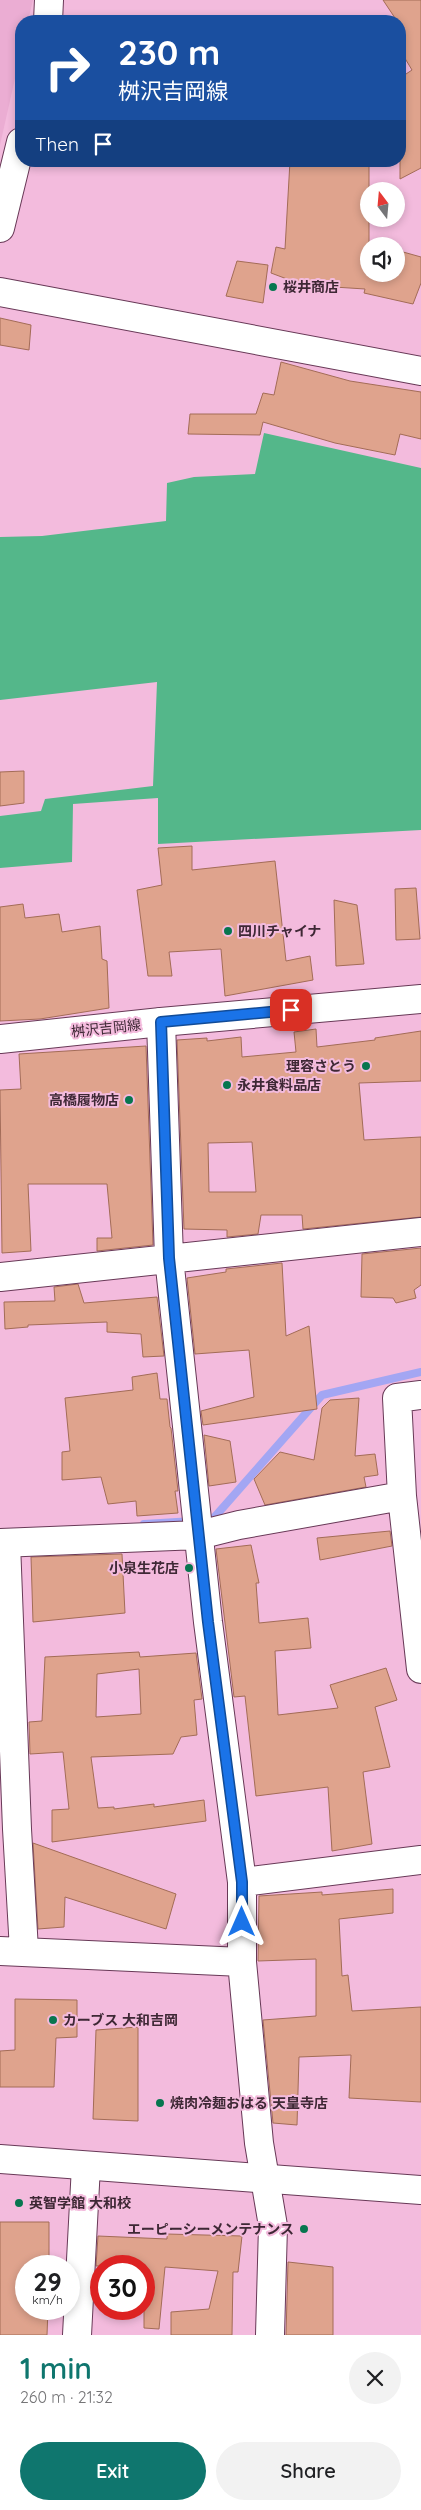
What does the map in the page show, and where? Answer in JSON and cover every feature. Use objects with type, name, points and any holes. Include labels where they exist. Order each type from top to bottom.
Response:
[{"type":"street","points":[[48,15],[49,0]]},
{"type":"street","points":[[0,228],[15,167]]},
{"type":"street","points":[[0,292],[421,371]]},
{"type":"street","name":"桝沢吉岡線","points":[[0,1039],[161,1022],[421,999]]},
{"type":"street","points":[[161,1022],[169,1258],[208,1622],[242,1882],[242,1962],[259,2143],[273,2226],[270,2335]]},
{"type":"street","points":[[0,1277],[421,1232]]},
{"type":"street","points":[[421,1395],[397,1398],[402,1496],[421,1669]]},
{"type":"street","points":[[242,1962],[12,1950],[3,1543],[199,1534],[402,1496]]},
{"type":"street","points":[[242,1882],[421,1860]]},
{"type":"street","points":[[0,2159],[421,2190]]},
{"type":"street","points":[[77,2335],[86,2166]]},
{"type":"shaded area","points":[[0,0],[33,0],[29,15],[15,15],[15,79],[0,145]]},
{"type":"green space","points":[[264,433],[421,468],[421,830],[158,844],[158,798],[73,804],[72,862],[0,868],[0,816],[41,811],[45,799],[153,786],[157,682],[0,700],[0,537],[42,536],[166,521],[167,483],[194,477],[255,474]]},
{"type":"building","points":[[383,0],[421,0],[421,168],[400,179],[400,167],[406,167],[406,74],[412,70],[406,60],[406,15],[393,15]]},
{"type":"building","points":[[290,167],[369,167],[369,182],[360,182],[360,228],[369,228],[369,237],[360,237],[360,282],[405,282],[405,253],[421,257],[421,283],[413,304],[364,293],[365,289],[303,285],[271,273],[276,247],[285,249]]},
{"type":"building","points":[[237,261],[268,265],[263,303],[226,296]]},
{"type":"building","points":[[0,318],[31,325],[29,350],[0,345]]},
{"type":"building","points":[[281,362],[350,381],[421,392],[421,439],[400,434],[395,455],[335,443],[263,422],[260,435],[188,434],[190,414],[256,414],[263,393],[274,395]]},
{"type":"building","points":[[24,771],[24,803],[0,806],[0,772]]},
{"type":"building","points":[[192,846],[192,870],[275,861],[286,961],[310,956],[313,980],[225,996],[221,949],[169,952],[172,976],[148,976],[137,890],[162,885],[158,848]]},
{"type":"building","points":[[416,888],[420,939],[396,940],[395,889]]},
{"type":"building","points":[[334,900],[357,905],[364,964],[336,966]]},
{"type":"building","points":[[23,904],[25,918],[59,914],[62,932],[100,926],[102,959],[107,961],[109,1008],[40,1019],[0,1021],[0,907]]},
{"type":"building","points":[[316,1029],[317,1047],[375,1040],[375,1038],[421,1031],[421,1081],[359,1083],[364,1140],[421,1137],[421,1217],[303,1229],[302,1215],[261,1215],[258,1234],[227,1237],[227,1230],[184,1229],[177,1040],[207,1038],[207,1041],[241,1037],[242,1057],[296,1052],[294,1032]],"holes":[[[252,1142],[256,1192],[209,1192],[208,1143]]]},
{"type":"building","points":[[146,1046],[153,1245],[97,1251],[97,1238],[112,1238],[107,1184],[28,1184],[31,1251],[2,1253],[0,1090],[21,1089],[19,1054]]},
{"type":"building","points":[[421,1248],[421,1285],[414,1290],[416,1298],[396,1303],[393,1298],[361,1297],[362,1254]]},
{"type":"building","points":[[282,1263],[286,1336],[309,1326],[317,1409],[203,1425],[201,1411],[254,1397],[249,1350],[195,1354],[187,1278],[226,1272],[226,1269]]},
{"type":"building","points":[[78,1284],[84,1303],[157,1297],[164,1356],[143,1357],[141,1334],[107,1332],[107,1322],[28,1325],[28,1327],[5,1329],[4,1302],[55,1301],[54,1287]]},
{"type":"building","points":[[157,1373],[160,1399],[167,1399],[178,1491],[175,1491],[178,1513],[137,1516],[136,1501],[108,1504],[101,1477],[62,1480],[62,1452],[70,1451],[65,1398],[133,1390],[132,1377]]},
{"type":"building","points":[[359,1398],[355,1456],[375,1454],[378,1475],[364,1477],[366,1487],[265,1505],[254,1479],[280,1452],[314,1460],[322,1408],[330,1400]]},
{"type":"building","points":[[204,1435],[230,1441],[236,1482],[209,1486]]},
{"type":"building","points":[[390,1531],[392,1546],[320,1560],[317,1538]]},
{"type":"building","points":[[251,1545],[259,1583],[256,1583],[259,1623],[308,1618],[311,1648],[275,1651],[278,1715],[338,1708],[330,1685],[386,1668],[397,1700],[375,1707],[390,1767],[363,1772],[372,1844],[332,1851],[328,1787],[256,1796],[245,1696],[234,1697],[216,1549]]},
{"type":"building","points":[[122,1554],[125,1613],[33,1622],[31,1557]]},
{"type":"building","points":[[139,1652],[140,1657],[196,1653],[202,1699],[194,1700],[197,1735],[181,1737],[173,1754],[91,1757],[98,1808],[114,1807],[114,1809],[154,1804],[154,1807],[204,1800],[206,1821],[52,1842],[52,1810],[69,1809],[63,1752],[30,1754],[29,1722],[42,1721],[45,1657]],"holes":[[[139,1669],[141,1714],[96,1717],[97,1674]]]},
{"type":"building","points":[[33,1843],[176,1894],[166,1929],[65,1897],[64,1927],[38,1929]]},
{"type":"building","points":[[393,1889],[393,1913],[339,1919],[342,1976],[348,1975],[352,2011],[421,2007],[421,2102],[349,2098],[351,2055],[299,2057],[297,2125],[273,2123],[263,2020],[316,2016],[316,1959],[258,1961],[259,1896],[322,1892],[322,1895]]},
{"type":"building","points":[[15,1999],[77,2000],[77,2037],[56,2038],[54,2087],[0,2087],[0,2051],[15,2050]]},
{"type":"building","points":[[138,2027],[138,2121],[93,2119],[96,2030]]},
{"type":"building","points":[[0,2222],[49,2222],[49,2255],[15,2255],[15,2320],[48,2320],[47,2335],[0,2335]]},
{"type":"building","points":[[167,2234],[242,2236],[238,2272],[233,2272],[232,2335],[171,2335],[171,2312],[209,2309],[218,2271],[165,2267],[159,2329],[144,2328],[144,2320],[155,2320],[155,2255],[97,2255],[98,2236],[167,2239]]},
{"type":"building","points":[[288,2262],[333,2267],[333,2335],[286,2335]]},
{"type":"waterway","points":[[207,1520],[212,1520],[322,1395],[421,1372]]},
{"type":"waterway","points":[[144,1524],[193,1521]]},
{"type":"place","name":"桜井商店","points":[[273,287]]},
{"type":"place","name":"四川チャイナ","points":[[228,931]]},
{"type":"place","name":"理容さとう","points":[[366,1066]]},
{"type":"place","name":"永井食料品店","points":[[227,1085]]},
{"type":"place","name":"高橋履物店","points":[[129,1100]]},
{"type":"place","name":"小泉生花店","points":[[189,1568]]},
{"type":"place","name":"カーブス 大和吉岡","points":[[53,2020]]},
{"type":"place","name":"焼肉冷麺おはる 天皇寺店","points":[[160,2103]]},
{"type":"place","name":"英智学館 大和校","points":[[19,2203]]},
{"type":"place","name":"エーピーシーメンテナンス","points":[[304,2229]]},
{"type":"route","points":[[242,1922],[242,1882],[208,1622],[169,1258],[161,1022],[291,1010]]}]
